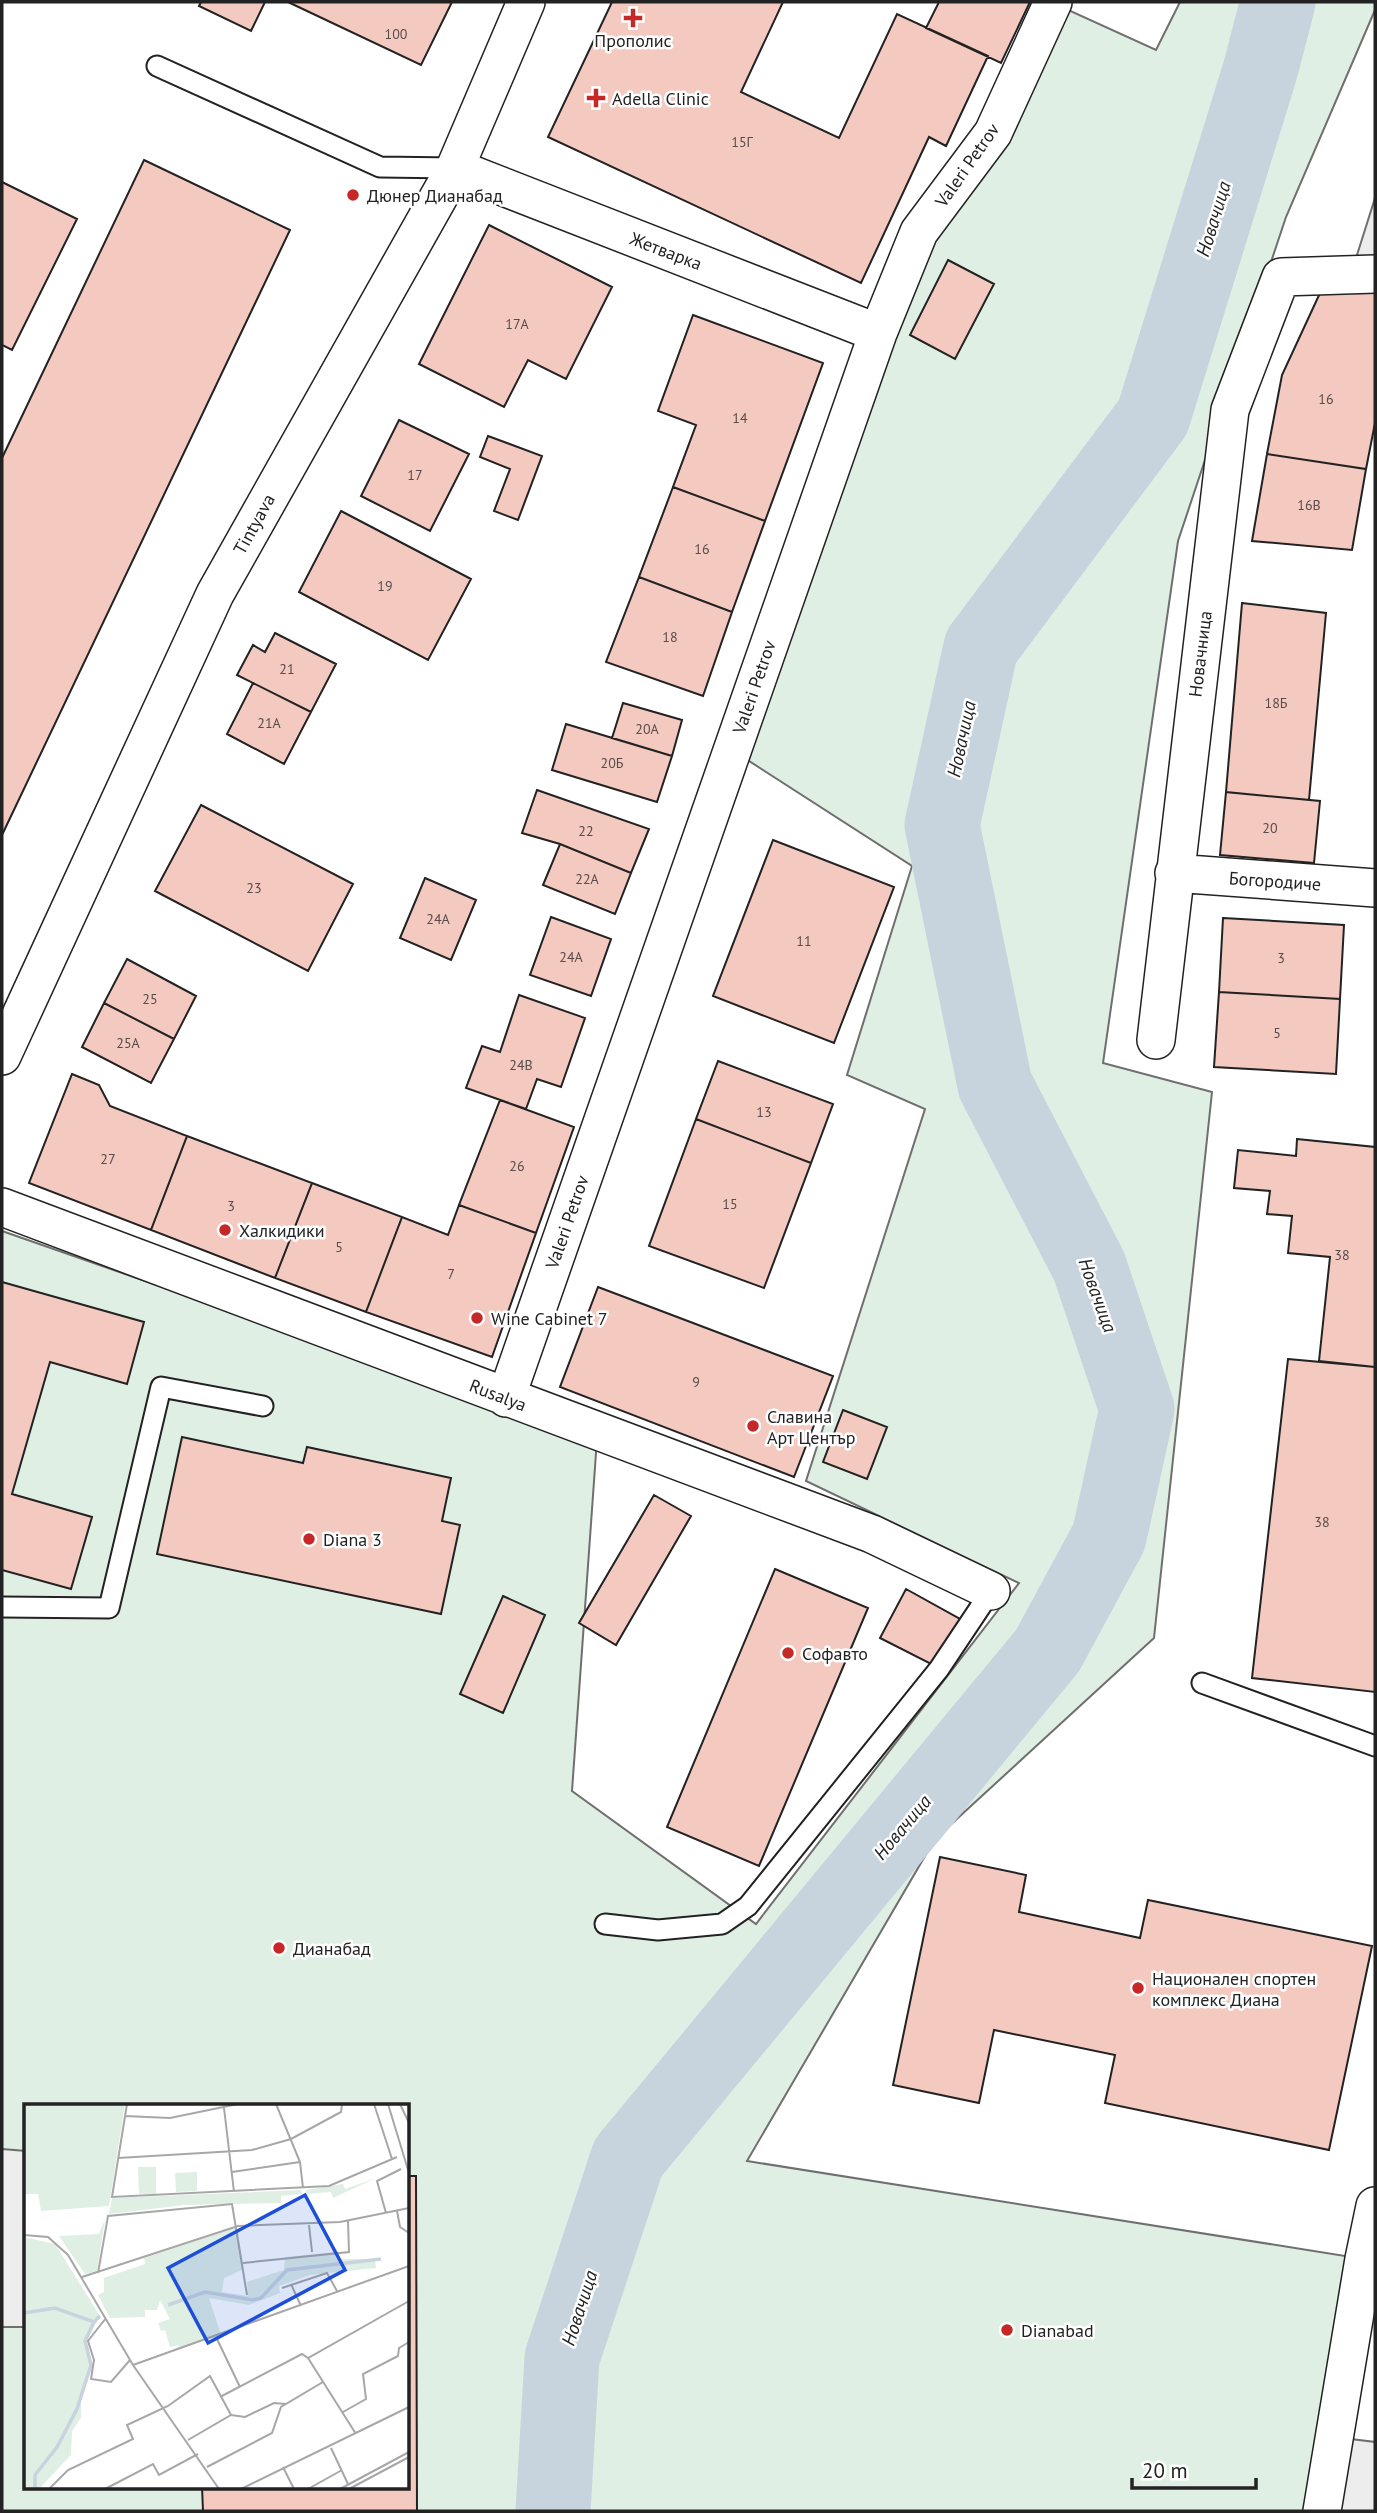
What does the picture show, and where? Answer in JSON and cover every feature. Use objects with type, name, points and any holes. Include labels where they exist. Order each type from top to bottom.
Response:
[{"type":"street","name":"Tintyava","points":[[2,1056],[215,594],[454,168],[526,2]]},
{"type":"street","name":"Valeri Petrov","points":[[506,1398],[878,333],[919,232],[993,133],[1053,2]]},
{"type":"street","name":"Жетварка","points":[[454,168],[878,333]]},
{"type":"street","name":"Новачница","points":[[1156,1040],[1230,410],[1281,277],[1375,274]]},
{"type":"street","name":"Богородиче","points":[[1174,873],[1375,888]]},
{"type":"street","name":"Rusalya","points":[[2,1207],[872,1534],[991,1591]]},
{"type":"street","points":[[1322,2511],[1363,2348],[1364,2259],[1375,2206]]},
{"type":"lane","points":[[156,66],[380,167],[454,168]]},
{"type":"lane","points":[[2,1606],[108,1608],[161,1387],[262,1406]]},
{"type":"lane","points":[[605,1924],[658,1930],[722,1924],[748,1906],[939,1669],[991,1591]]},
{"type":"lane","points":[[1202,1683],[1375,1746]]},
{"type":"green space","points":[[1180,2],[1375,2],[1375,10],[1286,217],[1178,541],[1103,1063],[1212,1092],[1154,1638],[935,1839],[747,2161],[1364,2259],[1322,2511],[2,2511],[2,1231],[597,1439],[572,1791],[756,1924],[1019,1583],[806,1481],[925,1109],[847,1075],[912,866],[732,750],[878,333],[1053,3],[1156,50]]},
{"type":"shaded area","points":[[1375,198],[1375,274],[1351,274]]},
{"type":"shaded area","points":[[2,2149],[24,2151],[24,2327],[2,2327]]},
{"type":"shaded area","points":[[1334,2437],[1375,2442],[1375,2511],[1322,2511]]},
{"type":"building","points":[[201,2],[265,2],[251,31],[199,6]]},
{"type":"building","points":[[288,2],[452,2],[421,65]]},
{"type":"building","points":[[612,2],[783,2],[741,92],[839,138],[897,14],[988,56],[946,146],[929,137],[861,283],[548,137]]},
{"type":"building","points":[[939,2],[1030,2],[1001,63],[926,28]]},
{"type":"building","points":[[144,160],[290,230],[2,835],[2,458]]},
{"type":"building","points":[[2,182],[77,219],[12,350],[2,345]]},
{"type":"building","points":[[489,225],[612,287],[566,379],[528,360],[504,407],[419,364]]},
{"type":"building","points":[[948,260],[994,284],[955,359],[910,335]]},
{"type":"building","points":[[1375,287],[1375,423],[1366,469],[1267,454],[1282,375],[1320,293]]},
{"type":"building","points":[[693,315],[823,363],[765,521],[673,487],[696,425],[658,411]]},
{"type":"building","points":[[399,420],[469,454],[430,531],[361,496]]},
{"type":"building","points":[[488,436],[542,456],[518,520],[494,511],[510,469],[480,457]]},
{"type":"building","points":[[1267,454],[1366,469],[1352,550],[1252,541]]},
{"type":"building","points":[[673,487],[765,521],[732,612],[639,577]]},
{"type":"building","points":[[341,511],[471,579],[428,660],[299,592]]},
{"type":"building","points":[[639,577],[732,612],[703,696],[606,662]]},
{"type":"building","points":[[1242,603],[1326,613],[1309,800],[1226,792]]},
{"type":"building","points":[[275,633],[336,664],[311,712],[237,675],[253,645],[265,652]]},
{"type":"building","points":[[253,683],[311,712],[284,764],[227,734]]},
{"type":"building","points":[[623,703],[682,720],[672,756],[612,738]]},
{"type":"building","points":[[566,724],[672,756],[657,802],[552,770]]},
{"type":"building","points":[[537,790],[649,829],[631,873],[560,844],[522,833]]},
{"type":"building","points":[[1226,792],[1320,801],[1314,863],[1220,855]]},
{"type":"building","points":[[201,805],[353,884],[308,971],[155,891]]},
{"type":"building","points":[[773,840],[894,887],[834,1043],[713,996]]},
{"type":"building","points":[[560,844],[631,873],[615,914],[543,885]]},
{"type":"building","points":[[425,878],[476,900],[451,960],[400,938]]},
{"type":"building","points":[[551,917],[611,939],[591,996],[530,975]]},
{"type":"building","points":[[1223,918],[1344,925],[1340,999],[1219,992]]},
{"type":"building","points":[[127,959],[196,996],[174,1039],[104,1003]]},
{"type":"building","points":[[1219,992],[1340,999],[1336,1074],[1214,1067]]},
{"type":"building","points":[[519,995],[585,1018],[561,1087],[537,1079],[526,1109],[466,1088],[482,1046],[500,1052]]},
{"type":"building","points":[[104,1003],[174,1039],[151,1083],[82,1047]]},
{"type":"building","points":[[718,1061],[833,1104],[811,1163],[696,1119]]},
{"type":"building","points":[[72,1074],[99,1085],[110,1106],[187,1136],[151,1230],[29,1183]]},
{"type":"building","points":[[500,1100],[574,1127],[536,1233],[459,1205]]},
{"type":"building","points":[[696,1119],[811,1163],[764,1288],[649,1246]]},
{"type":"building","points":[[187,1136],[312,1183],[275,1278],[151,1230]]},
{"type":"building","points":[[1297,1139],[1375,1147],[1375,1367],[1319,1361],[1330,1257],[1288,1253],[1292,1216],[1267,1214],[1270,1191],[1234,1188],[1238,1150],[1296,1156]]},
{"type":"building","points":[[312,1183],[402,1217],[366,1312],[275,1278]]},
{"type":"building","points":[[459,1205],[536,1233],[492,1357],[366,1312],[402,1217],[448,1235]]},
{"type":"building","points":[[2,1282],[144,1322],[127,1384],[50,1362],[12,1494],[92,1517],[71,1589],[2,1570]]},
{"type":"building","points":[[598,1287],[833,1376],[794,1477],[560,1387]]},
{"type":"building","points":[[1288,1359],[1375,1367],[1375,1692],[1252,1678]]},
{"type":"building","points":[[843,1410],[887,1427],[867,1479],[823,1462]]},
{"type":"building","name":"Diana 3","points":[[182,1437],[303,1463],[307,1447],[451,1478],[442,1521],[460,1525],[441,1614],[157,1554]]},
{"type":"building","points":[[654,1495],[691,1516],[616,1645],[579,1623]]},
{"type":"building","points":[[775,1569],[868,1608],[759,1866],[667,1827]]},
{"type":"building","points":[[906,1589],[960,1619],[935,1666],[880,1638]]},
{"type":"building","points":[[503,1596],[545,1615],[503,1713],[460,1694]]},
{"type":"building","name":"Национален спортен комплекс Диана","points":[[940,1857],[1026,1875],[1019,1912],[1140,1938],[1148,1900],[1372,1946],[1329,2150],[1105,2103],[1115,2055],[994,2030],[979,2103],[893,2085]]},
{"type":"building","points":[[410,2176],[416,2176],[417,2511],[203,2511],[202,2488],[410,2488]]},
{"type":"waterway","name":"Новачица","points":[[553,2511],[562,2358],[628,2158],[1048,1650],[1109,1537],[1137,1409],[1089,1266],[995,1085],[942,825],[981,647],[1153,417],[1260,71],[1278,2]]},
{"type":"place","name":"Прополис","points":[[633,18]]},
{"type":"place","name":"Adella Clinic","points":[[596,98]]},
{"type":"place","name":"Дюнер Дианабад","points":[[353,195]]},
{"type":"place","name":"Халкидики","points":[[225,1230]]},
{"type":"place","name":"Wine Cabinet 7","points":[[477,1318]]},
{"type":"place","name":"Славина Арт Център","points":[[753,1426]]},
{"type":"place","name":"Diana 3","points":[[309,1539]]},
{"type":"place","name":"Софавто","points":[[788,1653]]},
{"type":"place","name":"Дианабад","points":[[279,1948]]},
{"type":"place","name":"Национален спортен комплекс Диана","points":[[1138,1988]]},
{"type":"place","name":"Dianabad","points":[[1007,2330]]}]
